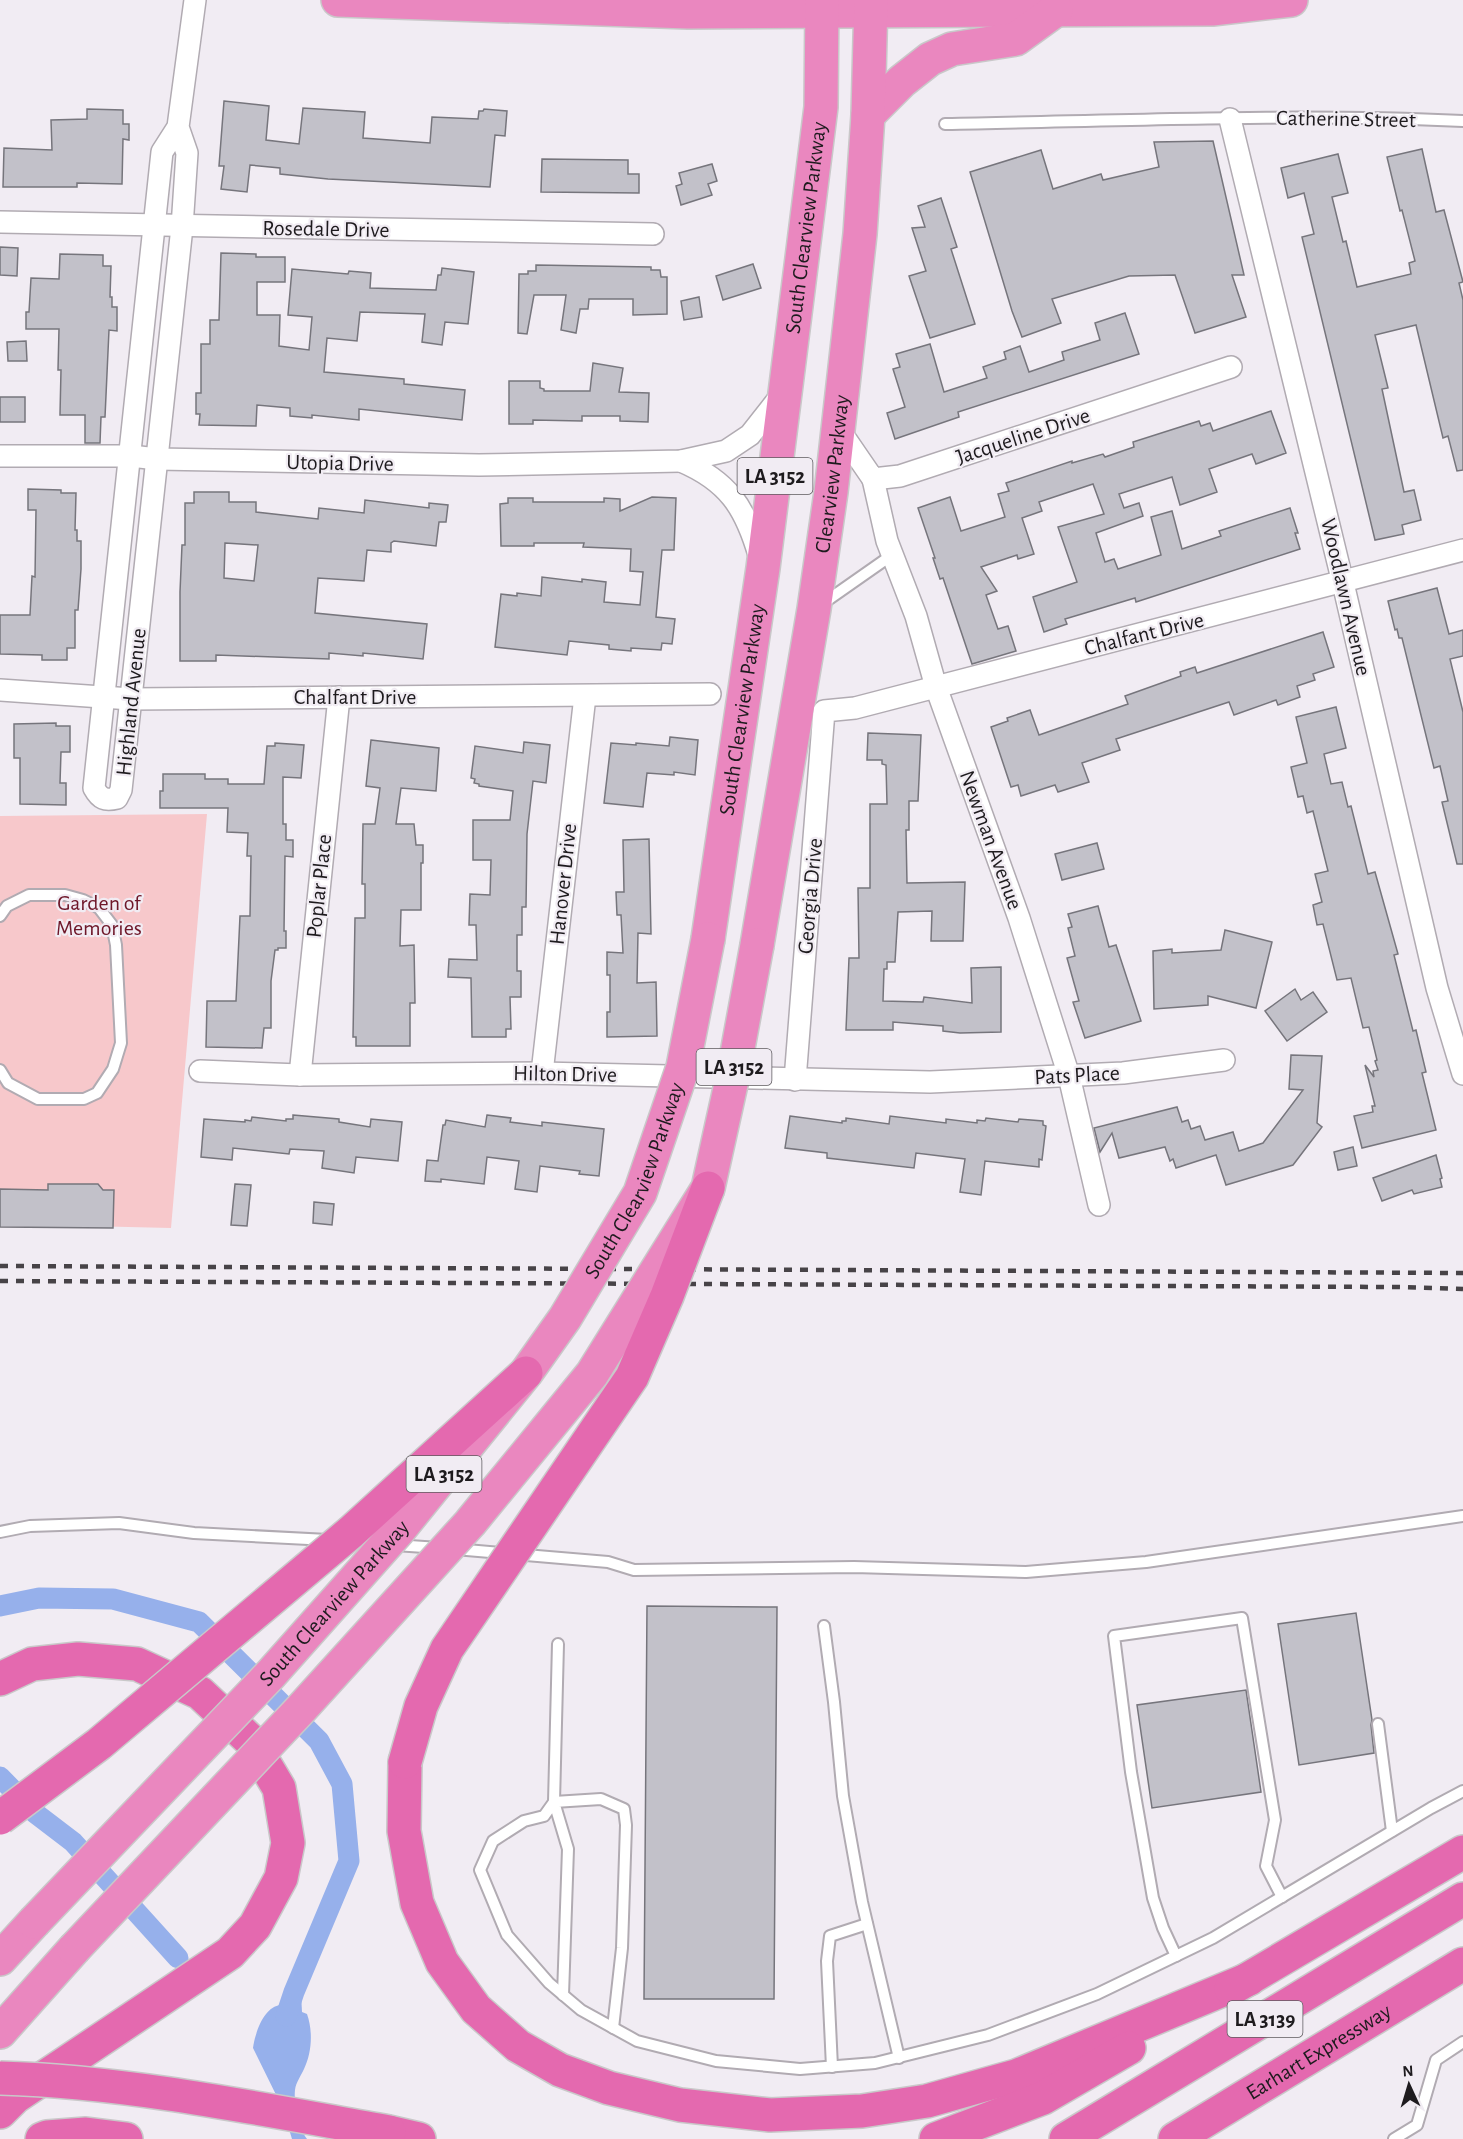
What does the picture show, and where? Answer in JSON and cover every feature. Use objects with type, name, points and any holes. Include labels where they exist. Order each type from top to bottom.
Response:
[{"type":"highway","points":[[338,0],[688,12],[822,5],[1056,10],[1212,9],[1291,0]]},
{"type":"highway","name":"South Clearview Parkway","points":[[0,1959],[271,1674],[399,1530],[526,1373],[565,1318],[640,1193],[683,1067],[708,939],[763,568],[820,107],[822,5]]},
{"type":"highway","name":"Clearview Parkway","points":[[708,1188],[733,1075],[757,945],[814,609],[860,234],[872,5]]},
{"type":"highway","points":[[868,115],[902,81],[930,59],[952,49],[1016,39],[1056,10]]},
{"type":"highway","points":[[708,1188],[667,1296],[632,1377],[447,1649],[421,1706],[405,1762],[404,1831],[417,1903],[442,1962],[476,2009],[518,2046],[560,2070],[609,2088],[680,2105],[770,2115],[862,2111],[927,2101],[1016,2076],[1249,1979]]},
{"type":"highway","name":"LA 3152","points":[[0,2032],[74,1949],[301,1709],[470,1523],[592,1374],[708,1188]]},
{"type":"highway","points":[[0,1818],[99,1744],[351,1532],[526,1373]]},
{"type":"highway","points":[[0,1679],[32,1664],[78,1659],[137,1664],[200,1694],[251,1740],[279,1788],[288,1844],[281,1878],[255,1926],[230,1953],[15,2097],[0,2112]]},
{"type":"highway","points":[[936,2139],[1043,2098],[1463,1852]]},
{"type":"highway","name":"LA 3139","points":[[1066,2139],[1463,1899]]},
{"type":"highway","name":"Earhart Expressway","points":[[1175,2139],[1463,1964]]},
{"type":"highway","points":[[0,2078],[107,2086],[184,2096],[404,2136]]},
{"type":"highway","points":[[42,2139],[86,2134],[126,2139]]},
{"type":"street","name":"Highland Avenue","points":[[178,127],[187,153],[182,227],[121,790],[117,798],[107,800],[99,797],[94,788],[131,456],[153,225],[162,152],[178,127],[195,0]]},
{"type":"street","name":"Woodlawn Avenue","points":[[1230,119],[1343,583],[1437,988],[1463,1074]]},
{"type":"street","name":"Rosedale Drive","points":[[0,222],[652,234]]},
{"type":"street","name":"Jacqueline Drive","points":[[873,479],[900,476],[1231,368]]},
{"type":"street","name":"Utopia Drive","points":[[0,456],[131,456],[157,459],[479,465],[681,461],[726,451],[750,435],[785,390]]},
{"type":"street","points":[[838,428],[873,479]]},
{"type":"street","name":"Utopia Drive","points":[[681,461],[705,471],[736,500],[752,530],[763,568]]},
{"type":"street","name":"Newman Avenue","points":[[873,479],[887,541],[916,616],[936,687],[1019,918],[1069,1076],[1099,1204]]},
{"type":"street","name":"Chalfant Drive","points":[[824,711],[855,708],[1463,550]]},
{"type":"street","name":"Chalfant Drive","points":[[0,690],[130,699],[710,694]]},
{"type":"street","name":"Hanover Drive","points":[[542,1073],[585,696]]},
{"type":"street","name":"Poplar Place","points":[[300,1075],[339,697]]},
{"type":"street","name":"Georgia Drive","points":[[795,1080],[824,711]]},
{"type":"street","name":"Pats Place","points":[[930,1082],[1123,1073],[1224,1060]]},
{"type":"street","name":"Hilton Drive","points":[[200,1071],[300,1075],[542,1073],[930,1082]]},
{"type":"lane","name":"Catherine Street","points":[[945,124],[1365,118],[1463,121]]},
{"type":"lane","points":[[814,609],[892,555]]},
{"type":"lane","points":[[0,916],[7,906],[29,896],[65,895],[99,908],[112,926],[116,945],[121,1043],[113,1069],[97,1093],[84,1099],[38,1099],[8,1083],[0,1070]]},
{"type":"lane","points":[[376,1544],[608,1562],[634,1570],[854,1567],[1026,1572],[1146,1562],[1463,1516]]},
{"type":"lane","points":[[0,1532],[30,1527],[119,1523],[194,1533],[352,1542]]},
{"type":"lane","points":[[1176,1956],[1157,1911],[1151,1888],[1131,1772],[1114,1636],[1242,1618],[1275,1820],[1266,1866],[1282,1897]]},
{"type":"lane","points":[[824,1626],[843,1796],[867,1924],[899,2058]]},
{"type":"lane","points":[[558,1644],[554,1802],[568,1849],[563,1995]]},
{"type":"lane","points":[[1378,1724],[1392,1831]]},
{"type":"lane","points":[[554,1802],[544,1816],[524,1821],[493,1841],[480,1870],[507,1935],[549,1983],[581,2010],[637,2041],[716,2061],[800,2069],[875,2063],[899,2058],[988,2035],[1097,1994],[1213,1938],[1463,1791]]},
{"type":"lane","points":[[554,1802],[601,1799],[624,1809],[626,1825],[622,1948],[613,2028]]},
{"type":"lane","points":[[832,2067],[827,1961],[830,1936],[867,1924]]},
{"type":"lane","points":[[1394,2139],[1417,2125],[1436,2060],[1463,2042]]},
{"type":"green space","name":"Garden of Memories","points":[[207,814],[171,1228],[0,1224],[0,816]]},
{"type":"water","points":[[290,1987],[301,1993],[302,2012],[307,2014],[310,2027],[309,2056],[296,2084],[295,2094],[299,2121],[307,2139],[292,2139],[283,2109],[253,2048],[261,2021],[270,2010],[281,2005]]},
{"type":"building","points":[[224,101],[269,106],[266,140],[299,144],[303,108],[365,112],[363,138],[430,143],[432,117],[478,119],[479,111],[484,109],[507,111],[505,136],[495,135],[490,187],[328,179],[280,174],[280,168],[250,165],[247,192],[221,189],[224,166],[219,166]]},
{"type":"building","points":[[87,109],[123,110],[123,124],[129,124],[129,140],[123,139],[122,184],[77,183],[77,187],[3,187],[4,148],[52,150],[51,120],[87,119]]},
{"type":"building","points":[[1213,141],[1244,275],[1232,275],[1246,317],[1195,333],[1175,275],[1129,276],[1052,299],[1061,323],[1022,337],[970,172],[1041,150],[1053,189],[1101,174],[1103,180],[1159,167],[1154,142]]},
{"type":"building","points":[[1422,149],[1436,212],[1444,210],[1463,282],[1459,283],[1463,300],[1463,470],[1457,471],[1448,436],[1443,438],[1416,325],[1375,335],[1388,388],[1382,389],[1404,492],[1414,490],[1421,520],[1402,525],[1404,534],[1375,540],[1302,237],[1314,234],[1304,193],[1288,198],[1281,168],[1338,154],[1348,193],[1332,197],[1357,287],[1411,274],[1409,263],[1415,261],[1387,157]]},
{"type":"building","points":[[542,159],[628,160],[628,174],[639,174],[639,193],[541,192]]},
{"type":"building","points":[[712,164],[717,181],[708,184],[712,195],[681,205],[676,186],[682,184],[679,173]]},
{"type":"building","points":[[941,198],[957,247],[951,249],[975,324],[930,338],[909,276],[926,271],[912,228],[925,227],[918,206]]},
{"type":"building","points":[[0,247],[18,248],[17,276],[0,275]]},
{"type":"building","points":[[221,253],[256,254],[256,257],[285,257],[285,282],[257,282],[257,315],[280,315],[279,346],[309,350],[312,317],[288,315],[292,269],[348,274],[349,271],[371,273],[370,288],[436,290],[438,275],[441,275],[442,268],[474,272],[468,324],[445,322],[442,345],[422,342],[425,314],[360,312],[357,341],[327,338],[324,372],[404,379],[404,384],[465,390],[462,420],[359,409],[359,420],[312,415],[312,418],[290,416],[290,408],[257,405],[256,426],[199,425],[200,414],[196,414],[196,393],[201,393],[201,344],[210,344],[210,320],[219,320]]},
{"type":"building","points":[[60,254],[103,255],[103,266],[111,266],[110,297],[112,297],[112,307],[117,307],[117,331],[109,330],[105,417],[101,417],[100,443],[85,443],[85,415],[60,415],[59,329],[26,329],[31,278],[59,279]]},
{"type":"building","points":[[753,264],[761,288],[723,300],[716,276]]},
{"type":"building","points":[[536,265],[651,267],[651,270],[660,270],[661,277],[667,277],[667,314],[633,315],[633,299],[589,299],[588,309],[580,309],[576,333],[561,330],[566,295],[534,295],[527,334],[518,333],[519,274],[536,271]]},
{"type":"building","points":[[699,297],[702,317],[684,320],[681,301]]},
{"type":"building","points":[[1125,313],[1139,354],[958,412],[959,417],[895,439],[887,413],[905,407],[893,369],[900,367],[896,354],[930,344],[944,392],[987,378],[983,367],[1006,359],[1004,352],[1020,346],[1029,372],[1064,360],[1062,352],[1100,340],[1095,323]]},
{"type":"building","points":[[26,341],[27,361],[8,361],[7,342]]},
{"type":"building","points":[[593,363],[623,368],[619,392],[649,393],[648,422],[620,421],[620,416],[582,416],[582,421],[533,420],[533,424],[509,424],[509,381],[540,381],[540,388],[544,391],[590,391]]},
{"type":"building","points":[[0,397],[25,397],[25,422],[0,422]]},
{"type":"building","points":[[1271,411],[1286,453],[1256,464],[1252,454],[1209,469],[1217,492],[1180,505],[1172,477],[1119,494],[1124,508],[1139,503],[1143,516],[1096,533],[1105,562],[1114,559],[1118,569],[1161,555],[1151,517],[1172,511],[1182,549],[1221,536],[1219,531],[1290,508],[1298,533],[1295,533],[1300,549],[1136,602],[1135,598],[1065,619],[1067,624],[1044,632],[1033,597],[1077,582],[1058,527],[1104,514],[1093,484],[1039,502],[1042,511],[1022,518],[1034,554],[1018,559],[1017,555],[981,567],[997,591],[986,595],[998,629],[1008,626],[1016,651],[972,664],[943,578],[940,579],[918,508],[950,497],[961,531],[1005,517],[998,494],[1009,491],[1006,483],[1072,461],[1072,463],[1103,454],[1105,457],[1134,447],[1133,442],[1199,421],[1201,426],[1210,423],[1213,431]]},
{"type":"building","points":[[28,489],[76,493],[75,530],[77,530],[77,541],[81,541],[81,569],[78,610],[75,610],[75,648],[67,648],[67,660],[42,660],[42,655],[0,654],[0,615],[30,615],[32,576],[35,577],[36,510],[28,510]]},
{"type":"building","points":[[194,492],[229,492],[229,502],[256,502],[256,512],[318,519],[319,508],[364,513],[365,500],[429,508],[429,503],[448,505],[446,522],[439,522],[436,546],[394,541],[391,543],[391,552],[367,550],[364,581],[318,578],[315,613],[427,624],[423,659],[363,653],[363,656],[329,653],[329,659],[216,655],[216,661],[180,661],[180,592],[182,545],[185,545],[185,503],[194,503]],"holes":[[[225,543],[258,545],[254,581],[224,578]]]},
{"type":"building","points":[[652,497],[676,498],[674,550],[662,550],[656,617],[675,619],[672,644],[662,643],[661,650],[631,648],[631,651],[609,649],[609,645],[569,641],[567,655],[495,647],[501,594],[541,596],[542,577],[582,582],[582,579],[606,582],[604,602],[640,605],[643,572],[630,571],[631,549],[583,547],[584,543],[534,543],[534,546],[501,546],[500,504],[508,503],[508,498],[533,498],[533,502],[604,502],[604,498],[620,499],[620,511]]},
{"type":"building","points":[[1437,588],[1449,634],[1463,630],[1463,656],[1450,659],[1463,712],[1463,864],[1457,864],[1442,802],[1448,801],[1440,766],[1434,768],[1402,638],[1399,638],[1397,629],[1395,630],[1388,601]]},
{"type":"building","points":[[1323,632],[1334,667],[1313,674],[1315,680],[1297,686],[1300,697],[1278,705],[1276,700],[1234,715],[1229,702],[1116,739],[1120,750],[1082,763],[1089,782],[1058,792],[1055,785],[1021,796],[1018,785],[1011,787],[991,727],[1008,721],[1007,718],[1030,710],[1039,735],[1128,704],[1125,696],[1181,676],[1180,672],[1195,667],[1197,673]]},
{"type":"building","points":[[1336,707],[1346,748],[1324,754],[1331,784],[1342,782],[1348,807],[1351,806],[1368,874],[1375,872],[1398,954],[1394,955],[1413,1031],[1416,1030],[1426,1072],[1422,1073],[1436,1130],[1362,1148],[1354,1116],[1373,1112],[1372,1106],[1375,1106],[1365,1065],[1374,1077],[1373,1071],[1378,1070],[1375,1061],[1377,1060],[1369,1027],[1363,1028],[1351,978],[1337,980],[1323,924],[1317,925],[1313,905],[1322,902],[1315,874],[1328,871],[1313,811],[1307,813],[1303,796],[1298,797],[1291,767],[1307,763],[1296,717]]},
{"type":"building","points":[[56,723],[56,726],[70,726],[70,752],[61,752],[60,783],[66,783],[66,805],[20,804],[20,758],[14,758],[14,724]]},
{"type":"building","points":[[868,733],[921,735],[918,801],[909,801],[909,830],[906,830],[907,883],[965,882],[963,941],[931,941],[932,911],[898,912],[895,962],[887,962],[887,969],[884,969],[883,1001],[923,1002],[924,997],[972,1003],[971,968],[1001,967],[1001,1032],[960,1033],[943,1031],[943,1026],[893,1022],[893,1030],[846,1030],[849,958],[859,958],[858,888],[870,888],[870,804],[887,804],[886,765],[882,764],[882,760],[867,760]]},
{"type":"building","points":[[670,737],[698,740],[695,775],[674,772],[674,775],[647,773],[643,807],[604,803],[611,743],[669,746]]},
{"type":"building","points":[[371,740],[439,748],[436,791],[401,788],[396,824],[414,824],[416,845],[423,845],[421,910],[401,910],[400,946],[414,945],[415,1003],[410,1003],[410,1046],[356,1046],[356,1037],[353,1037],[355,918],[365,918],[365,884],[362,884],[363,824],[375,824],[380,788],[366,786]]},
{"type":"building","points":[[524,742],[550,745],[546,783],[533,781],[527,834],[526,907],[522,907],[522,935],[517,935],[517,971],[521,971],[521,997],[510,997],[511,1029],[506,1029],[506,1037],[472,1037],[471,978],[448,977],[449,959],[477,960],[476,925],[469,925],[470,894],[490,895],[491,860],[473,860],[473,820],[510,820],[513,791],[479,786],[474,783],[475,779],[471,778],[475,746],[523,753]]},
{"type":"building","points":[[275,743],[304,745],[301,778],[283,777],[283,824],[286,824],[286,840],[293,840],[293,857],[285,856],[284,931],[286,931],[286,948],[275,950],[271,981],[271,1028],[264,1028],[262,1048],[206,1047],[207,1001],[236,1001],[240,916],[250,916],[251,856],[247,856],[248,833],[227,832],[228,808],[160,808],[163,774],[205,774],[205,779],[228,779],[228,784],[264,784],[267,746],[275,746]]},
{"type":"building","points":[[649,839],[651,934],[638,933],[637,983],[656,982],[657,1036],[607,1037],[610,975],[607,975],[607,952],[623,953],[621,915],[617,915],[616,892],[624,892],[623,840]]},
{"type":"building","points":[[1097,843],[1104,869],[1062,880],[1055,854]]},
{"type":"building","points":[[1098,906],[1109,947],[1116,945],[1141,1021],[1085,1038],[1073,1002],[1079,1001],[1067,958],[1075,956],[1068,928],[1072,927],[1068,914]]},
{"type":"building","points":[[1225,930],[1272,942],[1256,1008],[1208,996],[1208,1005],[1154,1009],[1153,951],[1172,949],[1172,953],[1221,950]]},
{"type":"building","points":[[1295,989],[1301,1000],[1313,992],[1327,1012],[1287,1041],[1265,1011]]},
{"type":"building","points":[[1291,1055],[1322,1056],[1317,1123],[1322,1127],[1293,1165],[1226,1185],[1216,1155],[1176,1168],[1173,1159],[1170,1161],[1165,1147],[1119,1158],[1112,1133],[1100,1152],[1094,1128],[1177,1107],[1182,1122],[1188,1120],[1191,1129],[1200,1126],[1205,1140],[1233,1132],[1239,1151],[1263,1143],[1303,1090],[1289,1089]]},
{"type":"building","points":[[293,1115],[339,1119],[339,1122],[370,1127],[371,1119],[402,1122],[398,1161],[356,1157],[354,1173],[322,1168],[324,1151],[290,1149],[289,1154],[233,1148],[232,1160],[201,1157],[204,1119],[245,1122],[245,1120],[251,1121],[252,1117],[286,1121],[286,1119],[293,1119]]},
{"type":"building","points":[[487,1115],[511,1118],[510,1122],[542,1126],[542,1122],[604,1129],[599,1176],[540,1166],[537,1192],[515,1189],[519,1161],[487,1157],[484,1184],[441,1179],[441,1182],[425,1181],[427,1160],[438,1161],[443,1125],[446,1120],[485,1127]]},
{"type":"building","points":[[790,1116],[842,1123],[846,1121],[846,1118],[889,1124],[890,1116],[946,1123],[946,1119],[977,1123],[977,1120],[985,1121],[986,1118],[1018,1122],[1019,1119],[1043,1121],[1043,1125],[1046,1126],[1039,1167],[985,1161],[981,1195],[960,1192],[965,1159],[916,1153],[914,1168],[827,1158],[827,1153],[785,1148]]},
{"type":"building","points":[[1353,1147],[1357,1166],[1338,1170],[1334,1152]]},
{"type":"building","points":[[1436,1155],[1442,1187],[1414,1194],[1412,1190],[1382,1201],[1373,1178]]},
{"type":"building","points":[[48,1184],[98,1184],[103,1190],[114,1190],[113,1228],[0,1227],[0,1189],[48,1190]]},
{"type":"building","points":[[235,1184],[251,1185],[247,1226],[231,1225]]},
{"type":"building","points":[[314,1202],[334,1204],[332,1225],[313,1223]]},
{"type":"building","points":[[647,1606],[777,1607],[774,1999],[644,1999]]},
{"type":"building","points":[[1356,1613],[1372,1720],[1374,1753],[1299,1765],[1278,1624]]},
{"type":"building","points":[[1246,1690],[1261,1792],[1152,1808],[1137,1705]]},
{"type":"waterway","points":[[0,1606],[39,1598],[113,1599],[199,1622],[319,1741],[342,1784],[349,1861],[286,2016]]},
{"type":"waterway","points":[[0,1777],[35,1813],[73,1842],[178,1958]]},
{"type":"waterway","points":[[49,1829],[53,1826]]},
{"type":"waterway","points":[[57,1836],[61,1833]]},
{"type":"railway","points":[[0,1266],[1463,1273]]},
{"type":"railway","points":[[0,1281],[1463,1289]]}]
